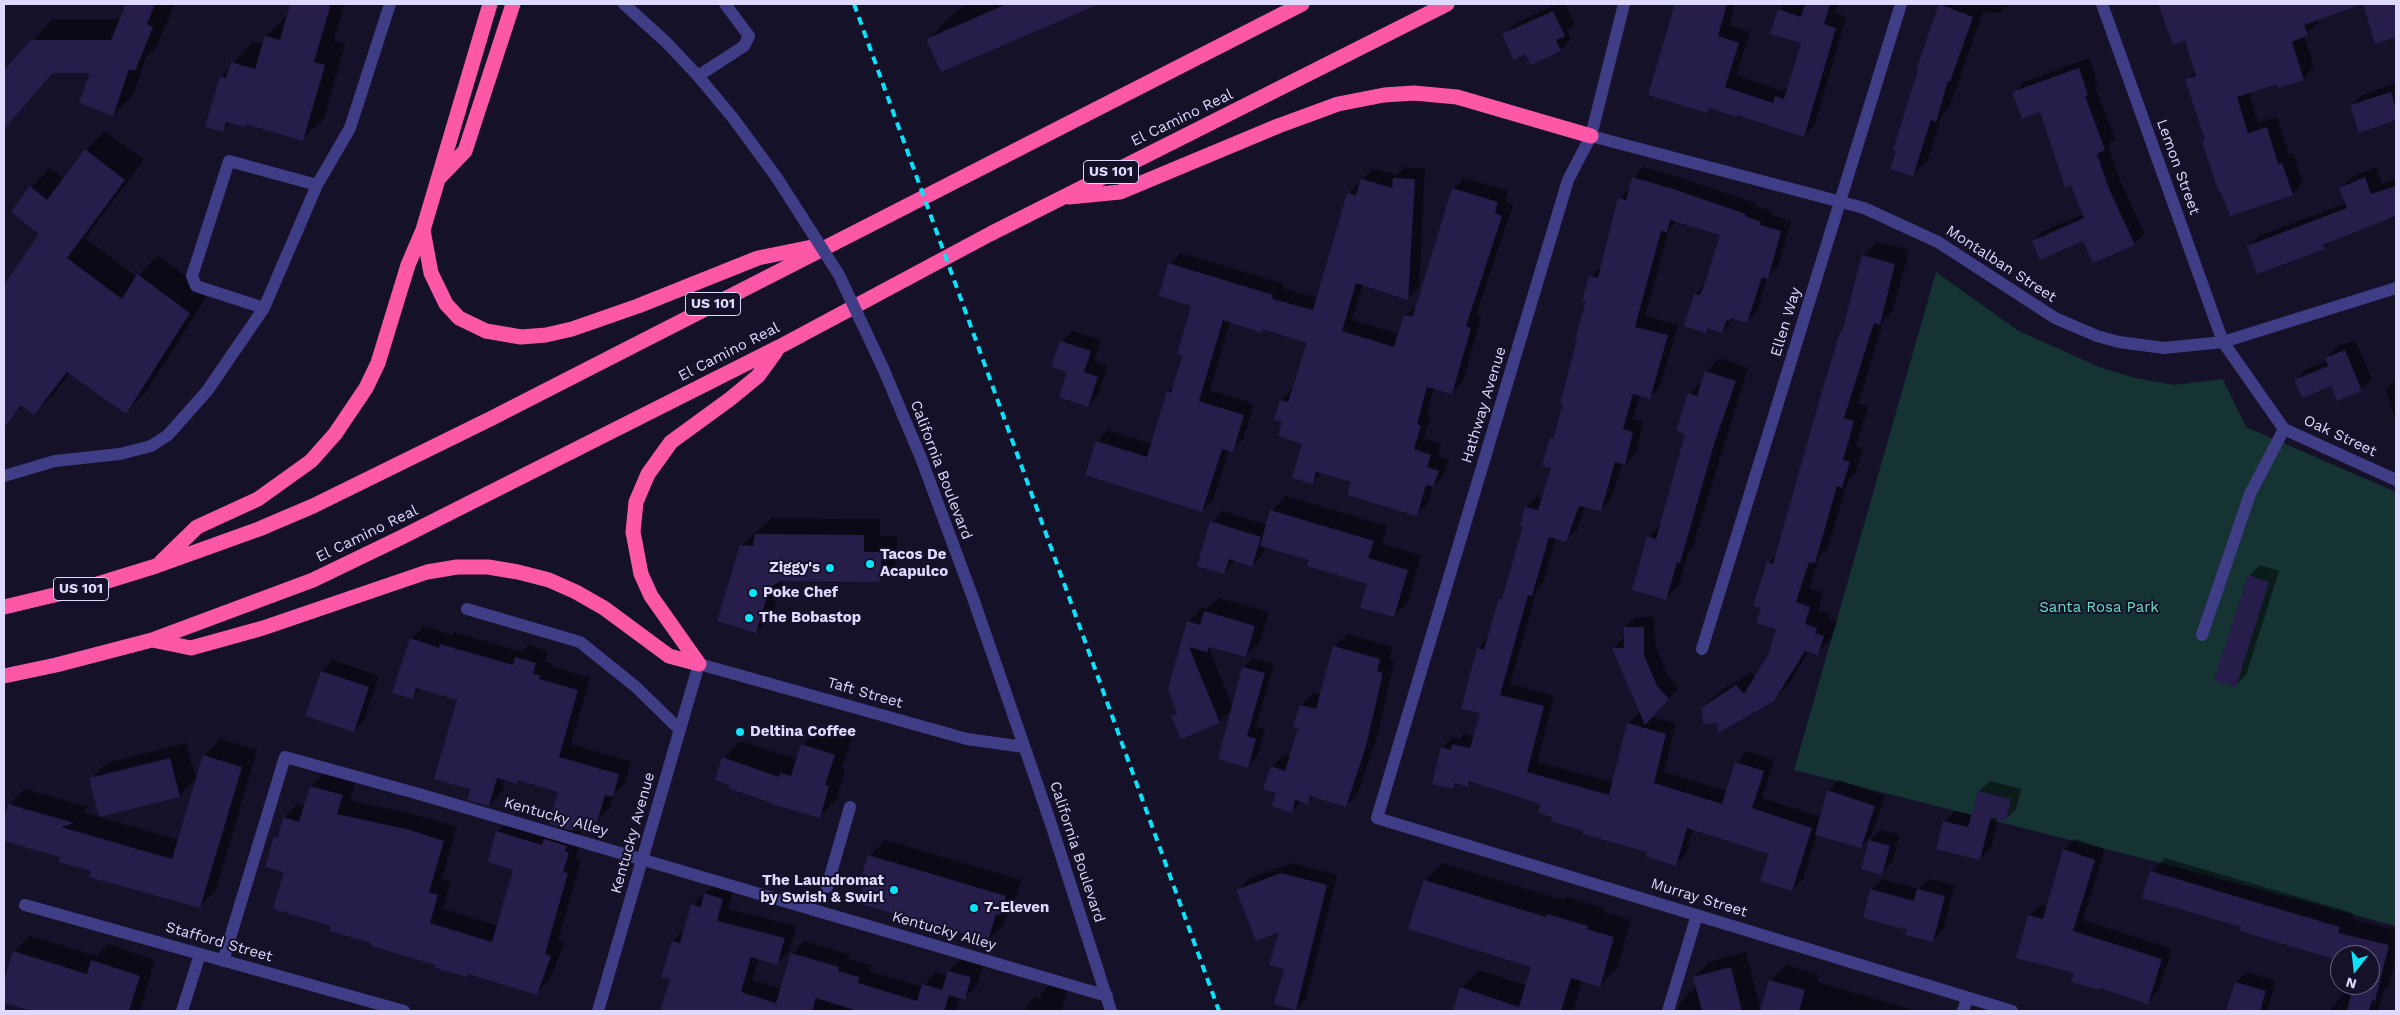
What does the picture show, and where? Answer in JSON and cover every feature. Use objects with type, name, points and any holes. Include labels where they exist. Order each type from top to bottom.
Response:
[{"type":"highway","points":[[156,566],[197,527],[258,499],[311,461],[336,434],[366,388],[378,363],[408,265],[423,230],[490,4]]},
{"type":"highway","points":[[438,180],[465,151],[513,4]]},
{"type":"highway","points":[[1261,24],[1289,4]]},
{"type":"highway","name":"US 101","points":[[4,607],[88,587],[156,566],[259,529],[313,506],[490,419],[830,243],[1095,111],[1302,4]]},
{"type":"highway","name":"El Camino Real","points":[[4,676],[56,665],[152,640],[312,580],[400,538],[779,347],[1060,198],[1447,4]]},
{"type":"highway","points":[[1060,198],[1120,192],[1338,104],[1384,95],[1414,94],[1457,97],[1591,136]]},
{"type":"highway","points":[[423,230],[431,272],[446,304],[459,318],[486,331],[521,337],[546,335],[572,329],[638,306],[758,258],[830,243]]},
{"type":"highway","points":[[699,664],[681,637],[664,618],[641,574],[633,532],[636,502],[648,474],[671,442],[758,376],[779,347]]},
{"type":"highway","points":[[152,640],[191,648],[262,628],[427,572],[457,567],[488,568],[518,572],[549,580],[576,592],[604,608],[669,656],[699,664]]},
{"type":"street","points":[[4,476],[55,461],[120,454],[151,446],[168,435],[206,391],[264,308],[316,185],[350,128],[390,4]]},
{"type":"street","name":"California Boulevard","points":[[624,4],[666,42],[698,76],[733,118],[777,178],[839,275],[883,368],[924,467],[1024,747],[1112,1011]]},
{"type":"street","points":[[698,76],[744,46],[749,36],[725,4]]},
{"type":"street","name":"Hathway Avenue","points":[[1377,818],[1568,180],[1591,136],[1624,4]]},
{"type":"street","name":"Ellen Way","points":[[1702,649],[1900,4]]},
{"type":"street","name":"Lemon Street","points":[[2102,4],[2223,342]]},
{"type":"street","name":"Montalban Street","points":[[1591,136],[1864,208],[1938,242],[2055,318],[2097,336],[2126,343],[2164,348],[2223,342],[2396,288]]},
{"type":"street","points":[[264,308],[196,286],[192,276],[228,161],[316,185]]},
{"type":"street","name":"Oak Street","points":[[2223,342],[2284,429],[2396,480]]},
{"type":"street","points":[[2202,635],[2250,494],[2284,429]]},
{"type":"street","points":[[467,609],[580,642],[636,687],[680,730]]},
{"type":"street","name":"Kentucky Avenue","points":[[598,1011],[699,664]]},
{"type":"street","name":"Taft Street","points":[[699,664],[967,739],[1024,747]]},
{"type":"street","name":"Kentucky Alley","points":[[223,960],[285,758],[643,859],[1107,996]]},
{"type":"street","points":[[827,886],[850,807]]},
{"type":"street","name":"Murray Street","points":[[1377,818],[2012,1011]]},
{"type":"street","name":"Stafford Street","points":[[25,905],[404,1011]]},
{"type":"street","points":[[1668,1011],[1698,915]]},
{"type":"street","points":[[182,1011],[200,954]]},
{"type":"street","points":[[1963,1011],[1967,998]]},
{"type":"green space","name":"Santa Rosa Park","points":[[1936,272],[2017,330],[2099,367],[2135,378],[2174,385],[2223,379],[2246,427],[2396,492],[2396,926],[2161,863],[1794,770]]},
{"type":"building","points":[[126,4],[155,4],[147,24],[153,27],[135,71],[129,69],[113,116],[79,103],[90,73],[53,73],[4,129],[4,70],[31,40],[111,40]]},
{"type":"building","points":[[290,4],[331,4],[314,62],[325,65],[303,141],[246,124],[245,127],[226,122],[223,132],[205,127],[220,76],[226,78],[231,62],[255,69],[265,36],[280,40]]},
{"type":"building","points":[[1007,4],[1099,4],[941,72],[926,39]]},
{"type":"building","points":[[1675,4],[1727,4],[1718,36],[1739,43],[1725,87],[1773,103],[1775,96],[1784,99],[1801,43],[1770,34],[1778,9],[1801,17],[1805,4],[1830,4],[1824,24],[1836,28],[1804,137],[1737,115],[1737,117],[1709,108],[1707,113],[1648,95]]},
{"type":"building","points":[[1939,4],[1973,17],[1950,82],[1948,81],[1936,122],[1931,120],[1913,176],[1890,169],[1896,151],[1893,150],[1918,70],[1916,70]]},
{"type":"building","points":[[2158,4],[2356,4],[2357,6],[2304,25],[2308,35],[2292,42],[2304,80],[2278,88],[2277,84],[2237,97],[2248,133],[2267,127],[2278,164],[2282,163],[2293,195],[2230,216],[2221,192],[2219,192],[2202,141],[2205,140],[2185,79],[2196,76],[2185,40],[2173,45]]},
{"type":"building","points":[[2363,4],[2396,4],[2396,37],[2375,44]]},
{"type":"building","points":[[1553,11],[1565,36],[1556,40],[1561,51],[1531,65],[1525,54],[1514,60],[1502,34]]},
{"type":"building","points":[[2079,68],[2088,95],[2085,96],[2105,150],[2097,154],[2109,189],[2135,245],[2093,263],[2083,241],[2040,260],[2032,241],[2084,218],[2071,185],[2065,187],[2040,112],[2022,119],[2012,92]]},
{"type":"building","points":[[2391,92],[2396,109],[2396,120],[2359,133],[2350,105]]},
{"type":"building","points":[[85,149],[125,180],[67,258],[122,299],[137,274],[190,313],[126,414],[67,372],[34,415],[21,405],[4,428],[4,285],[39,234],[11,212],[30,186],[47,200]]},
{"type":"building","points":[[1632,177],[1746,214],[1745,216],[1761,222],[1760,225],[1781,231],[1768,279],[1762,277],[1747,323],[1731,318],[1731,321],[1727,320],[1722,333],[1708,328],[1706,333],[1684,326],[1694,294],[1700,295],[1704,286],[1720,235],[1670,220],[1667,232],[1661,231],[1635,327],[1668,335],[1650,399],[1633,394],[1623,429],[1633,432],[1625,465],[1615,462],[1601,511],[1579,506],[1566,542],[1549,537],[1532,596],[1528,595],[1500,695],[1544,706],[1527,772],[1609,795],[1627,723],[1666,734],[1654,783],[1722,804],[1735,762],[1764,771],[1752,808],[1812,828],[1792,891],[1760,881],[1769,854],[1687,828],[1676,866],[1645,856],[1647,852],[1583,834],[1584,831],[1550,821],[1552,817],[1538,813],[1540,804],[1469,781],[1468,787],[1455,783],[1454,789],[1432,784],[1441,747],[1451,750],[1452,744],[1470,748],[1480,713],[1461,709],[1477,648],[1484,650],[1499,598],[1502,599],[1523,526],[1520,526],[1525,507],[1538,510],[1551,468],[1542,466],[1550,438],[1553,439],[1563,404],[1560,403],[1586,301],[1582,301],[1589,276],[1598,278],[1618,198],[1626,200]]},
{"type":"building","points":[[2365,177],[2371,194],[2396,186],[2396,216],[2323,245],[2325,249],[2257,274],[2247,246],[2347,208],[2339,188]]},
{"type":"building","points":[[1393,178],[1415,179],[1408,300],[1356,283],[1342,331],[1394,347],[1404,315],[1413,316],[1452,188],[1498,202],[1495,213],[1502,216],[1466,326],[1471,328],[1452,394],[1427,387],[1417,424],[1421,426],[1414,449],[1431,455],[1427,467],[1439,471],[1433,487],[1426,485],[1417,516],[1347,495],[1351,482],[1316,472],[1313,484],[1292,478],[1302,444],[1278,436],[1282,422],[1274,420],[1280,400],[1288,402],[1307,343],[1263,329],[1262,333],[1223,320],[1199,401],[1244,415],[1233,452],[1222,449],[1202,512],[1085,475],[1096,441],[1147,457],[1167,391],[1171,393],[1182,356],[1177,354],[1191,306],[1159,296],[1168,263],[1273,295],[1272,299],[1313,310],[1347,193],[1356,195],[1361,179],[1392,188]]},
{"type":"building","points":[[1862,255],[1895,264],[1880,325],[1874,323],[1844,418],[1854,421],[1843,460],[1850,462],[1842,488],[1837,486],[1815,563],[1809,562],[1796,602],[1810,607],[1805,624],[1817,628],[1815,633],[1824,636],[1818,655],[1805,651],[1774,701],[1718,733],[1717,723],[1704,724],[1701,708],[1736,685],[1744,694],[1769,653],[1776,629],[1756,623],[1761,608],[1753,606],[1767,562],[1773,564],[1821,395],[1840,332],[1842,332]]},
{"type":"building","points":[[1060,341],[1091,351],[1084,372],[1098,377],[1088,407],[1059,397],[1067,372],[1051,367]]},
{"type":"building","points":[[2345,350],[2362,391],[2337,401],[2331,386],[2302,398],[2294,380],[2328,366],[2325,358]]},
{"type":"building","points":[[1705,371],[1736,381],[1714,444],[1680,563],[1677,562],[1666,600],[1632,590],[1647,536],[1656,539],[1685,434],[1676,431],[1688,393],[1697,396]]},
{"type":"building","points":[[1270,510],[1374,541],[1368,558],[1408,570],[1394,617],[1360,608],[1367,584],[1307,566],[1309,560],[1260,546]]},
{"type":"building","points":[[1210,521],[1261,537],[1252,567],[1229,559],[1224,574],[1197,566]]},
{"type":"building","points":[[755,534],[864,535],[864,552],[882,552],[880,582],[781,581],[770,587],[756,633],[717,621],[740,545],[753,546]]},
{"type":"building","points":[[2248,575],[2269,582],[2236,687],[2214,680]]},
{"type":"building","points":[[1204,611],[1255,626],[1246,657],[1209,647],[1207,652],[1189,647],[1220,723],[1181,739],[1171,716],[1177,714],[1168,689],[1187,621],[1200,625]]},
{"type":"building","points":[[1624,627],[1644,627],[1644,655],[1657,686],[1669,699],[1645,725],[1612,648],[1624,648]]},
{"type":"building","points":[[410,638],[439,648],[440,644],[513,665],[515,657],[536,663],[533,674],[540,675],[539,679],[578,690],[559,757],[619,774],[613,797],[605,795],[597,822],[578,816],[572,831],[549,824],[558,792],[518,780],[517,784],[497,778],[489,806],[467,800],[470,789],[434,779],[457,700],[416,688],[413,699],[392,693]]},
{"type":"building","points":[[1333,646],[1380,659],[1377,671],[1383,673],[1366,746],[1346,807],[1310,796],[1308,804],[1295,800],[1292,813],[1272,806],[1276,793],[1263,789],[1271,766],[1285,771],[1298,728],[1293,727],[1300,705],[1316,709]]},
{"type":"building","points":[[1242,667],[1265,673],[1247,736],[1256,739],[1248,768],[1218,759]]},
{"type":"building","points":[[321,671],[369,687],[354,732],[305,716]]},
{"type":"building","points":[[801,744],[835,755],[825,785],[829,786],[820,818],[772,804],[728,788],[729,785],[715,780],[722,757],[779,777],[780,773],[791,776]]},
{"type":"building","points":[[203,755],[242,767],[200,908],[89,877],[91,871],[59,862],[60,857],[4,841],[4,819],[8,804],[74,823],[61,827],[172,859]]},
{"type":"building","points":[[170,758],[180,797],[99,817],[89,778]]},
{"type":"building","points":[[310,786],[343,795],[337,814],[410,830],[444,841],[429,892],[438,895],[430,923],[492,942],[513,870],[488,862],[496,831],[542,845],[544,839],[567,846],[565,851],[569,853],[563,872],[568,873],[545,954],[551,956],[537,995],[468,974],[467,977],[435,968],[436,965],[371,946],[371,943],[330,931],[331,926],[273,909],[284,872],[265,867],[274,836],[278,837],[283,817],[299,822]]},
{"type":"building","points":[[1827,790],[1875,806],[1861,848],[1815,835]]},
{"type":"building","points":[[1978,791],[2011,799],[2006,821],[1991,817],[1980,860],[1936,849],[1943,821],[1968,827]]},
{"type":"building","points":[[1869,840],[1890,846],[1882,875],[1861,869]]},
{"type":"building","points":[[2063,849],[2095,860],[2073,931],[2162,959],[2148,1004],[2100,988],[2099,990],[2071,982],[2074,973],[2016,958],[2028,915],[2043,919]]},
{"type":"building","points":[[868,855],[1006,896],[1000,915],[996,914],[988,941],[858,903],[866,875],[862,874]]},
{"type":"building","points":[[2150,871],[2340,927],[2338,933],[2389,945],[2380,981],[2380,945],[2330,945],[2330,958],[2240,931],[2241,927],[2142,898]]},
{"type":"building","points":[[1281,873],[1327,885],[1296,1010],[1274,1004],[1284,969],[1269,965],[1279,932],[1256,941],[1236,890]]},
{"type":"building","points":[[1424,880],[1546,917],[1547,914],[1588,926],[1587,929],[1614,937],[1600,987],[1571,978],[1561,1011],[1453,1011],[1460,987],[1519,1007],[1531,967],[1408,929]]},
{"type":"building","points":[[1870,889],[1914,901],[1917,889],[1945,896],[1933,942],[1905,935],[1907,930],[1863,918]]},
{"type":"building","points":[[704,893],[723,899],[717,921],[785,938],[777,965],[751,957],[741,992],[776,1003],[791,953],[839,967],[838,971],[859,977],[858,983],[917,1001],[922,984],[942,990],[948,971],[971,977],[965,1000],[949,995],[944,1011],[858,1011],[816,998],[812,1011],[660,1011],[670,979],[661,977],[672,941],[680,943],[691,904],[701,907]]},
{"type":"building","points":[[13,951],[87,974],[91,960],[140,976],[129,1011],[32,1011],[4,1003],[4,980]]},
{"type":"building","points":[[1731,967],[1742,1011],[1702,1011],[1693,977]]},
{"type":"building","points":[[1769,980],[1805,990],[1799,1011],[1760,1011]]},
{"type":"building","points":[[2235,982],[2266,991],[2260,1011],[2226,1011]]},
{"type":"building","points":[[2351,995],[2376,995],[2375,1001],[2372,1000],[2369,1011],[2347,1011]]},
{"type":"railway","points":[[854,4],[1219,1011]]},
{"type":"place","name":"Tacos De Acapulco","points":[[870,564]]},
{"type":"place","name":"Ziggy's","points":[[830,568]]},
{"type":"place","name":"Poke Chef","points":[[753,593]]},
{"type":"place","name":"The Bobastop","points":[[749,618]]},
{"type":"place","name":"Deltina Coffee","points":[[740,732]]},
{"type":"place","name":"The Laundromat by Swish & Swirl","points":[[894,890]]},
{"type":"place","name":"7-Eleven","points":[[974,908]]}]
